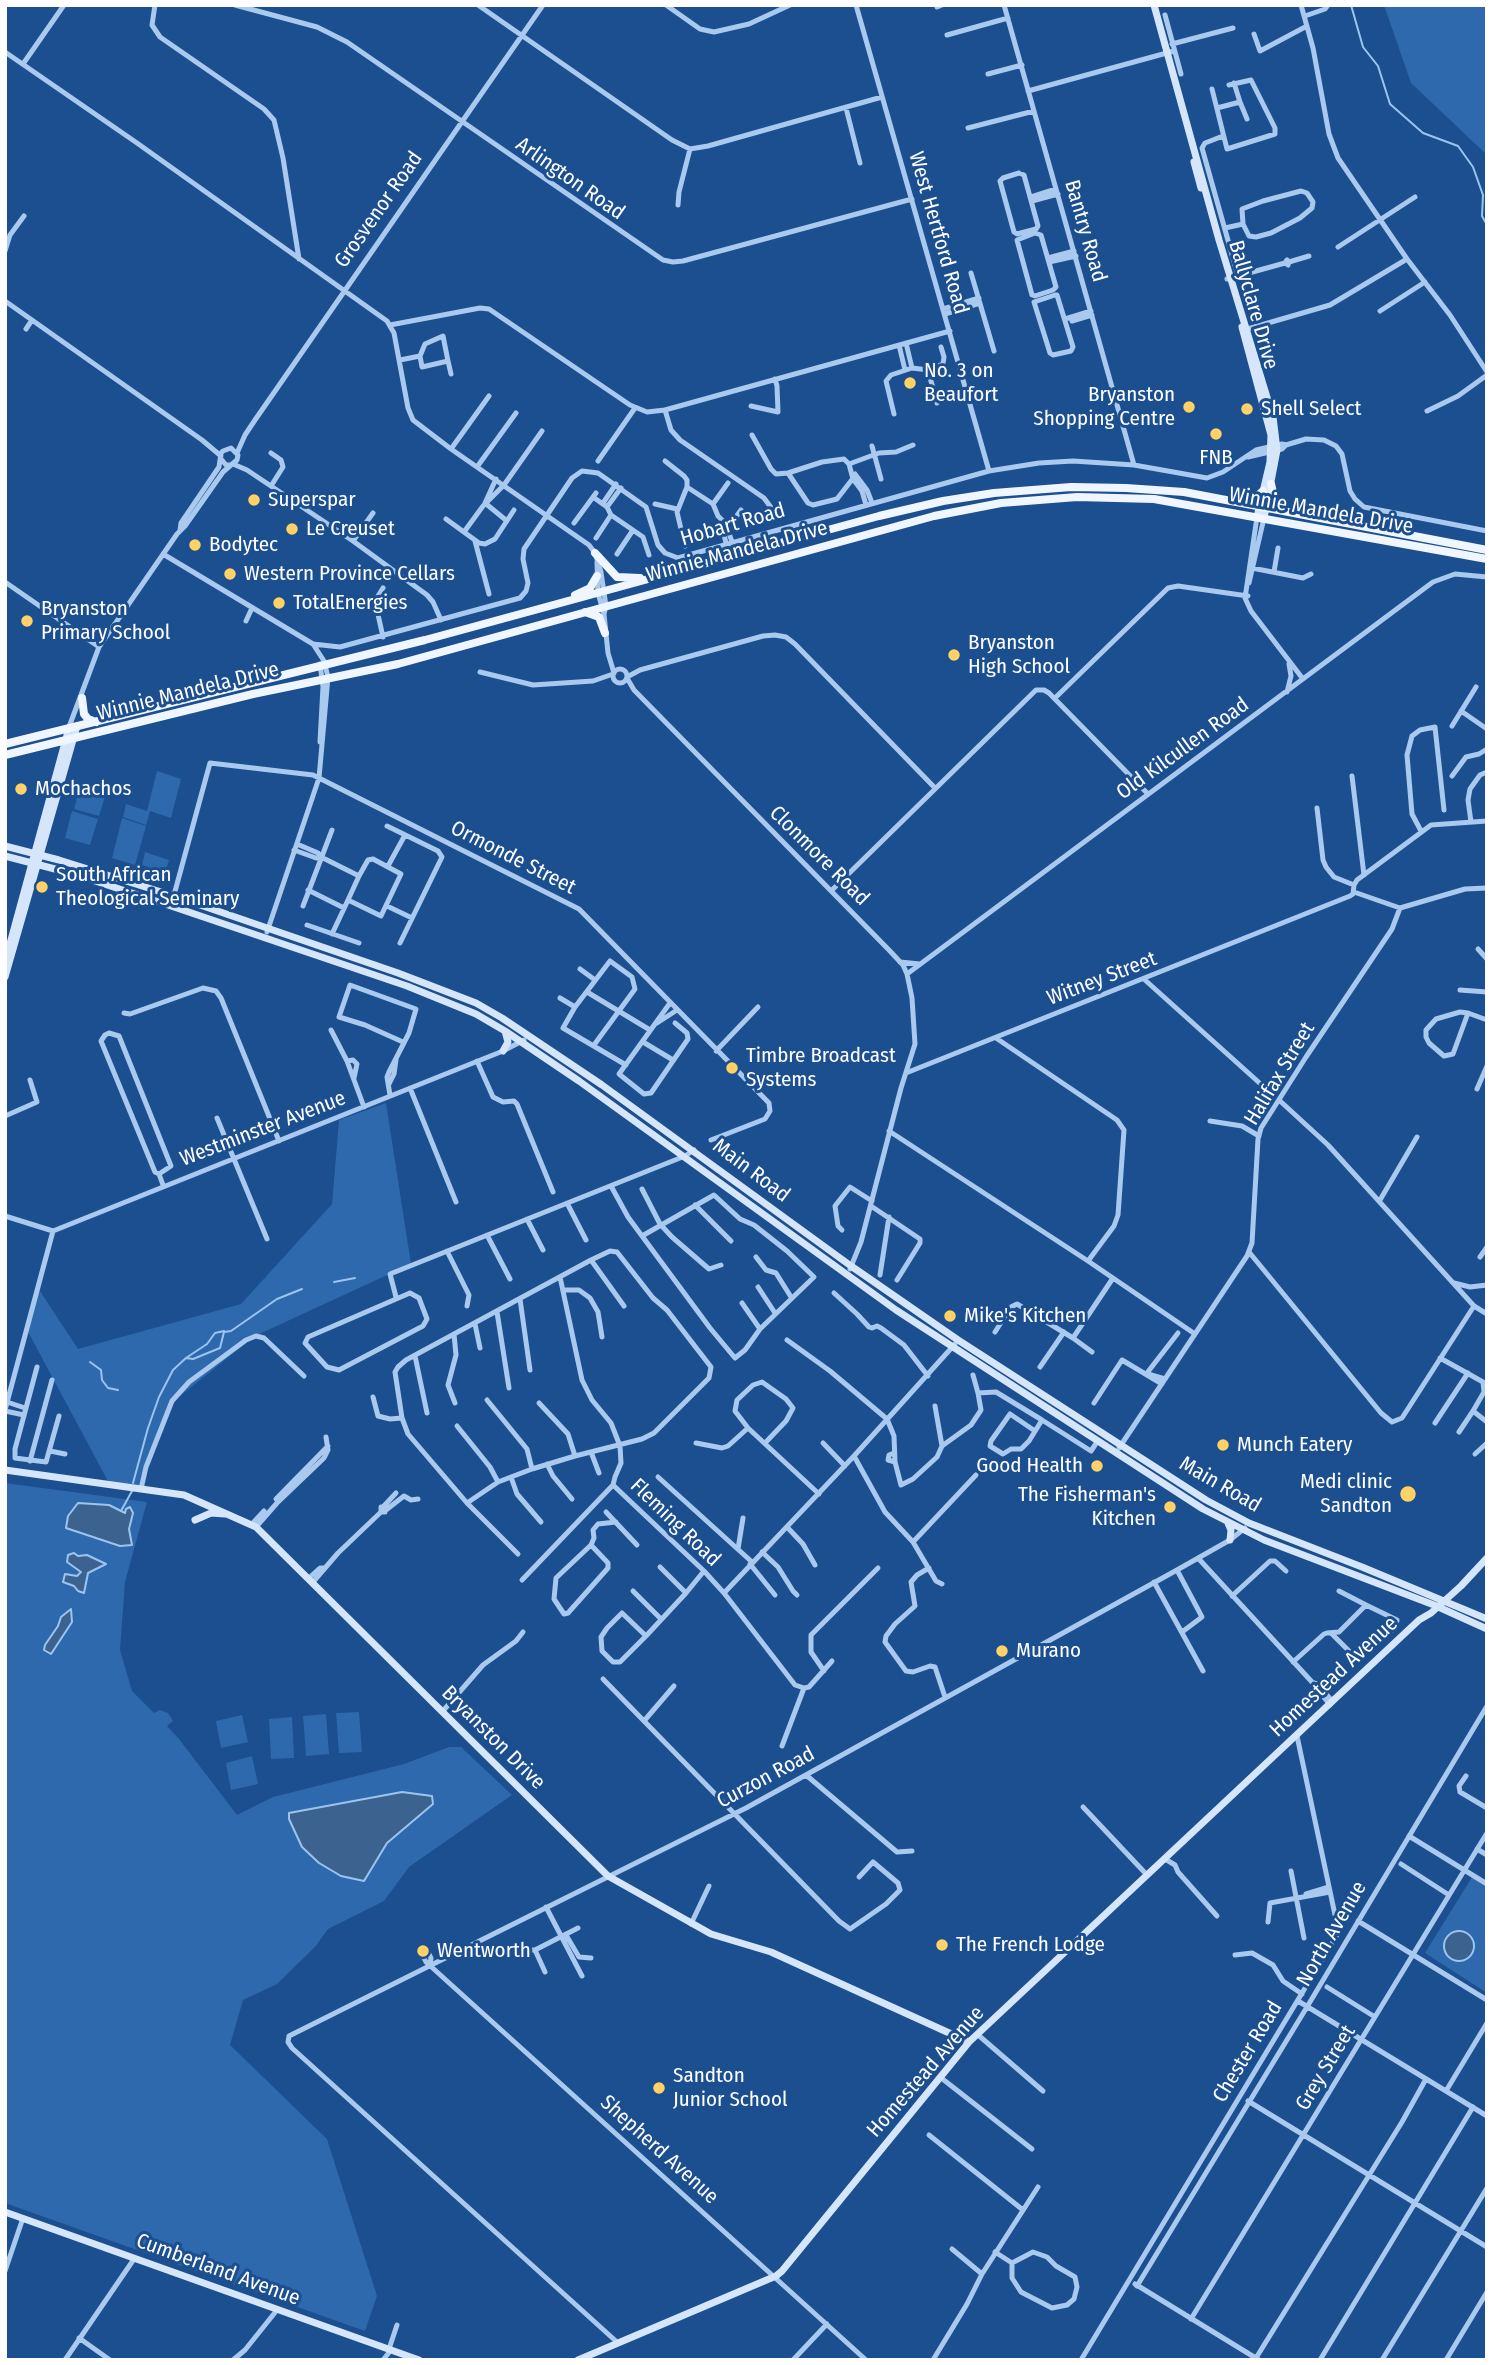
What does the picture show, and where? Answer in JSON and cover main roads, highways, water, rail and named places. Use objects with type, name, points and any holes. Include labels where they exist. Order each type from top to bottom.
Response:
[{"type":"main road","points":[[1271,484],[1275,501],[1286,512]]},
{"type":"main road","name":"Winnie Mandela Drive","points":[[5,744],[73,724],[96,722],[561,603],[920,506],[994,493],[1052,487],[1184,492],[1487,550]]},
{"type":"main road","points":[[1242,503],[1255,498],[1263,491]]},
{"type":"main road","name":"Winnie Mandela Drive","points":[[5,755],[325,678],[398,664],[934,516],[1001,503],[1077,497],[1145,498],[1487,559]]},
{"type":"main road","points":[[596,556],[617,577],[646,578]]},
{"type":"main road","points":[[561,603],[590,588],[597,576]]},
{"type":"main road","points":[[585,612],[599,617],[606,633]]},
{"type":"main road","points":[[82,698],[84,713],[96,722]]},
{"type":"waterway","points":[[1351,5],[1363,47],[1378,66],[1390,104],[1423,133],[1458,146],[1473,167],[1483,195],[1482,216],[1487,225]]},
{"type":"waterway","points":[[334,1282],[355,1278]]},
{"type":"waterway","points":[[133,1483],[148,1428],[159,1397],[173,1370],[186,1358],[193,1359],[220,1348],[224,1332],[231,1331],[277,1299],[302,1289]]},
{"type":"waterway","points":[[186,1358],[207,1344],[215,1333],[224,1331]]},
{"type":"waterway","points":[[90,1362],[101,1370],[102,1380],[108,1388],[118,1390]]},
{"type":"waterway","points":[[121,1511],[132,1491]]},
{"type":"place","name":"No. 3 on Beaufort","points":[[910,383]]},
{"type":"place","name":"Bryanston Shopping Centre","points":[[1189,407]]},
{"type":"place","name":"Shell Select","points":[[1247,409]]},
{"type":"place","name":"FNB","points":[[1216,434]]},
{"type":"place","name":"Superspar","points":[[254,500]]},
{"type":"place","name":"Le Creuset","points":[[292,529]]},
{"type":"place","name":"Bodytec","points":[[195,545]]},
{"type":"place","name":"Western Province Cellars","points":[[230,574]]},
{"type":"place","name":"TotalEnergies","points":[[279,603]]},
{"type":"place","name":"Bryanston Primary School","points":[[27,621]]},
{"type":"place","name":"Bryanston High School","points":[[954,655]]},
{"type":"place","name":"Mochachos","points":[[21,789]]},
{"type":"place","name":"South African Theological Seminary","points":[[42,887]]},
{"type":"place","name":"Timbre Broadcast Systems","points":[[732,1068]]},
{"type":"place","name":"Mike's Kitchen","points":[[950,1316]]},
{"type":"place","name":"Munch Eatery","points":[[1223,1445]]},
{"type":"place","name":"Good Health","points":[[1097,1466]]},
{"type":"place","name":"Medi clinic Sandton","points":[[1408,1494]]},
{"type":"place","name":"The Fisherman's Kitchen","points":[[1170,1507]]},
{"type":"place","name":"Murano","points":[[1002,1651]]},
{"type":"place","name":"The French Lodge","points":[[942,1945]]},
{"type":"place","name":"Wentworth","points":[[423,1951]]},
{"type":"place","name":"Sandton Junior School","points":[[659,2088]]}]
